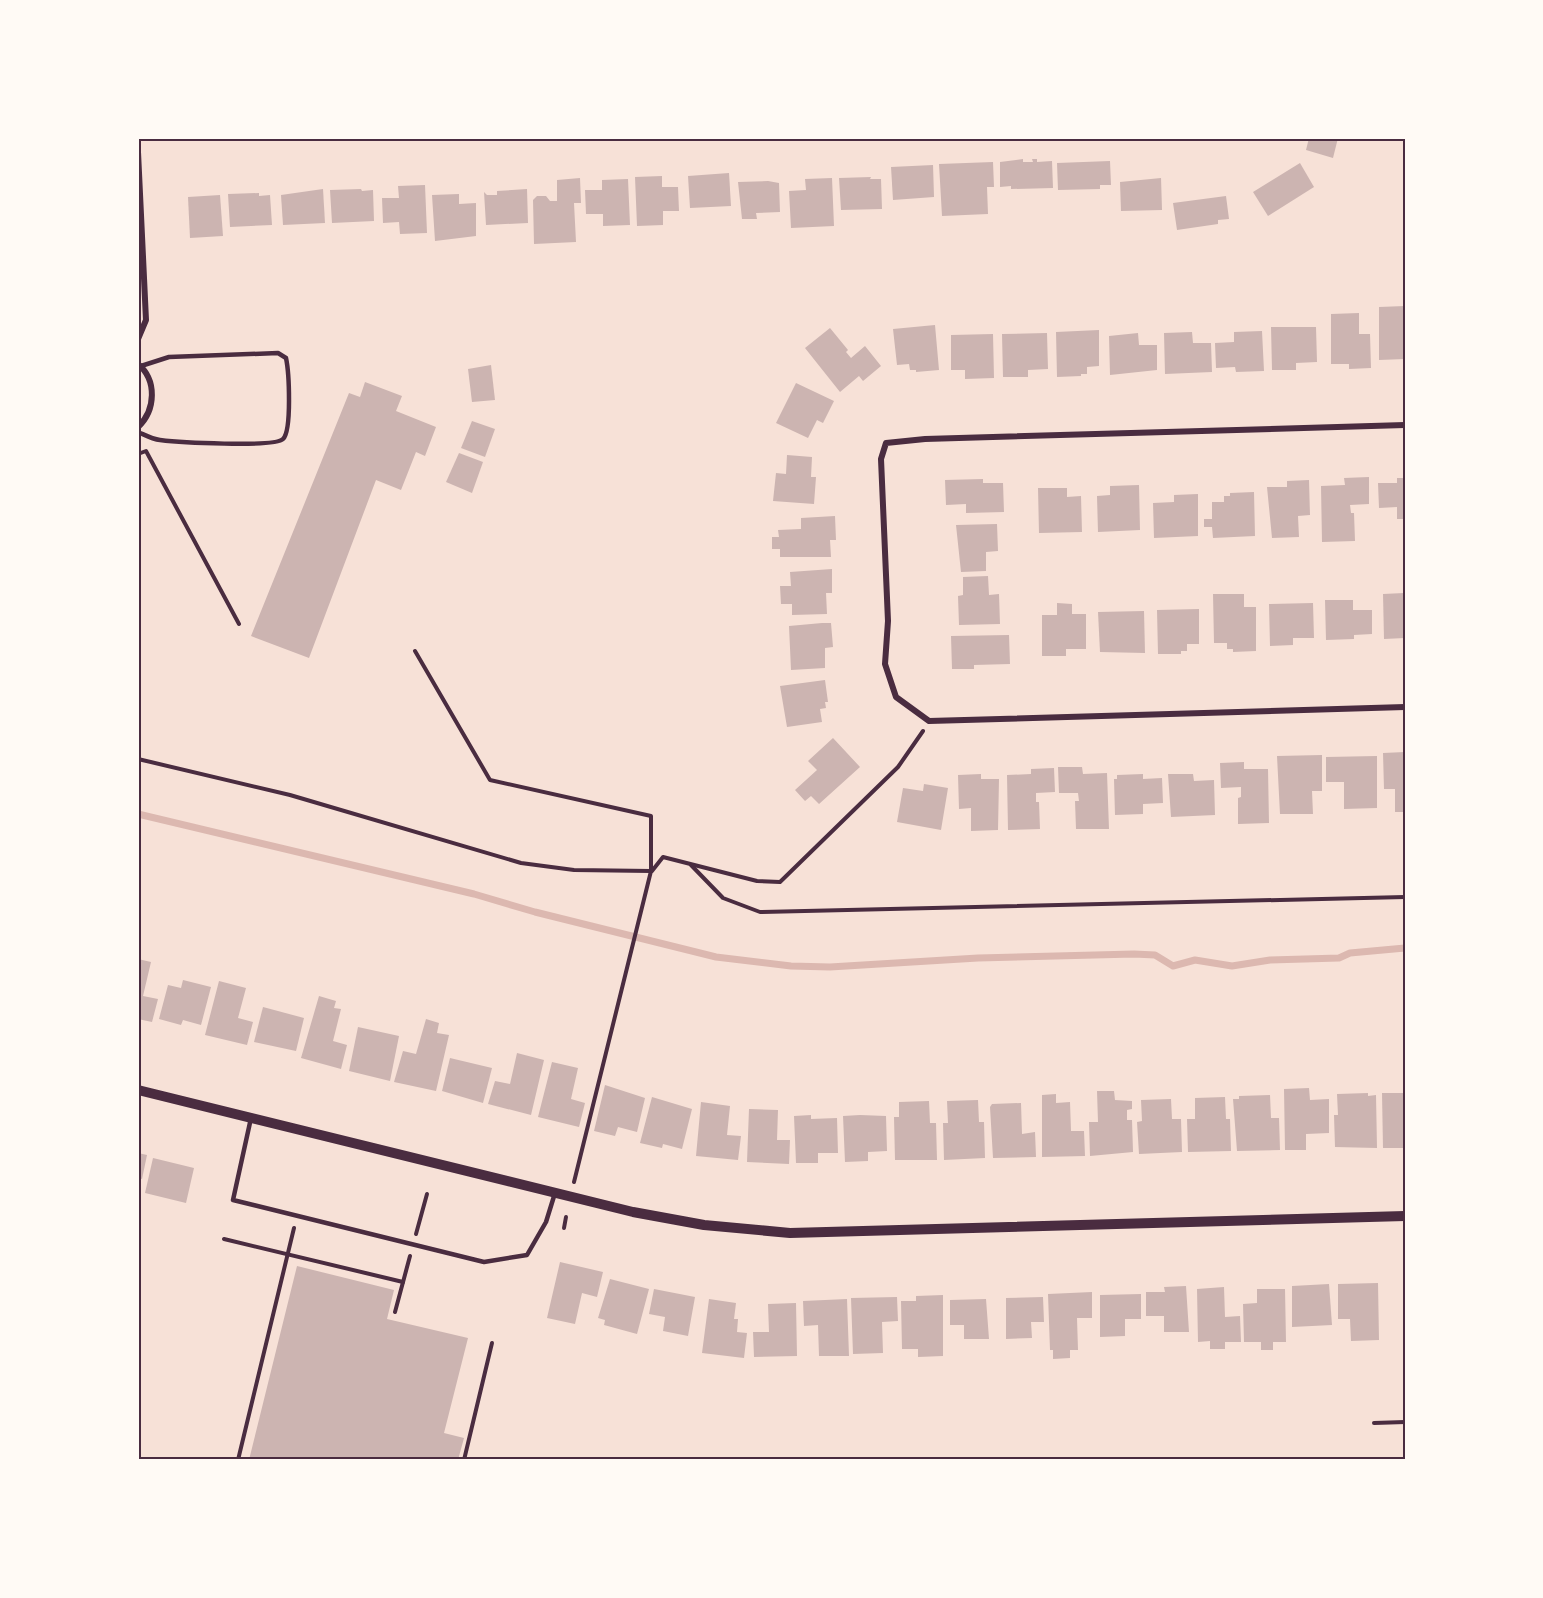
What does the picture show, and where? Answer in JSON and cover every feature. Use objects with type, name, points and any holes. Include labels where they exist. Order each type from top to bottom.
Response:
[{"type":"street","points":[[138,152],[146,320],[138,339]]},
{"type":"street","points":[[138,427],[149,412],[152,400],[148,377],[140,365]]},
{"type":"street","points":[[1405,425],[925,439],[886,443],[881,459],[888,621],[885,664],[896,697],[929,722],[1405,707]]},
{"type":"street","points":[[138,1090],[555,1193],[704,1225],[790,1233],[1405,1216]]},
{"type":"lane","points":[[138,432],[159,440],[240,444],[278,442],[285,438],[287,428],[288,369],[286,358],[278,353],[170,357],[140,365]]},
{"type":"lane","points":[[251,1118],[233,1200],[443,1252],[484,1262],[527,1255],[546,1222],[555,1193]]},
{"type":"path","points":[[138,454],[146,451],[239,624]]},
{"type":"path","points":[[415,651],[490,780],[651,816],[651,871],[575,1176]]},
{"type":"path","points":[[651,871],[663,857],[757,881],[780,882],[898,767],[929,722]]},
{"type":"path","points":[[138,759],[291,795],[521,863],[574,870],[651,871]]},
{"type":"path","points":[[691,865],[723,898],[760,912],[1405,897]]},
{"type":"path","points":[[564,1227],[566,1217]]},
{"type":"path","points":[[238,1460],[294,1228]]},
{"type":"path","points":[[224,1239],[403,1282]]},
{"type":"path","points":[[464,1460],[492,1342]]},
{"type":"path","points":[[1374,1423],[1405,1422]]},
{"type":"building","points":[[1309,138],[1338,138],[1333,158],[1306,150]]},
{"type":"building","points":[[1023,159],[1023,162],[1033,162],[1032,159],[1037,159],[1037,162],[1052,161],[1053,188],[1000,187],[1000,162]]},
{"type":"building","points":[[1110,161],[1111,185],[1100,185],[1100,189],[1058,190],[1057,163]]},
{"type":"building","points":[[993,162],[994,187],[987,187],[988,214],[942,216],[939,164]]},
{"type":"building","points":[[1300,163],[1314,187],[1268,216],[1253,192]]},
{"type":"building","points":[[933,165],[934,197],[893,200],[891,167]]},
{"type":"building","points":[[729,173],[731,206],[690,208],[688,176]]},
{"type":"building","points":[[662,176],[662,187],[678,187],[679,211],[663,211],[663,225],[637,226],[635,177]]},
{"type":"building","points":[[871,177],[870,179],[881,179],[882,209],[841,210],[839,178]]},
{"type":"building","points":[[580,178],[581,203],[574,203],[576,242],[534,244],[533,200],[537,196],[546,196],[550,201],[557,201],[557,180]]},
{"type":"building","points":[[832,178],[834,226],[791,228],[789,191],[806,190],[805,179]]},
{"type":"building","points":[[1161,178],[1162,210],[1121,211],[1120,182]]},
{"type":"building","points":[[628,179],[630,225],[603,226],[603,214],[586,214],[585,190],[602,190],[602,180]]},
{"type":"building","points":[[738,182],[779,183],[780,212],[756,213],[757,219],[742,219]]},
{"type":"building","points":[[425,185],[427,233],[400,234],[399,222],[383,223],[382,198],[399,198],[398,186]]},
{"type":"building","points":[[323,189],[325,223],[283,225],[281,195]]},
{"type":"building","points":[[361,189],[362,191],[373,190],[374,221],[332,223],[330,190]]},
{"type":"building","points":[[527,189],[528,223],[486,225],[484,192],[487,195],[497,195],[497,191]]},
{"type":"building","points":[[259,193],[259,196],[270,195],[272,225],[230,227],[228,194]]},
{"type":"building","points":[[459,194],[459,204],[476,203],[476,236],[435,241],[432,195]]},
{"type":"building","points":[[220,195],[223,236],[190,238],[188,197]]},
{"type":"building","points":[[1226,196],[1229,219],[1218,220],[1218,224],[1177,230],[1173,203]]},
{"type":"building","points":[[1405,306],[1405,359],[1379,360],[1379,307]]},
{"type":"building","points":[[1359,313],[1359,334],[1370,334],[1371,368],[1349,369],[1349,364],[1331,364],[1331,314]]},
{"type":"building","points":[[935,325],[939,370],[916,372],[916,370],[910,370],[909,364],[897,365],[893,329]]},
{"type":"building","points":[[1271,327],[1316,327],[1317,362],[1296,363],[1296,370],[1272,370]]},
{"type":"building","points":[[830,328],[848,350],[846,352],[851,358],[865,346],[881,366],[863,381],[859,376],[840,392],[805,348]]},
{"type":"building","points":[[1099,330],[1099,366],[1087,367],[1087,374],[1081,374],[1081,376],[1057,377],[1056,332]]},
{"type":"building","points":[[1262,331],[1264,371],[1236,372],[1235,367],[1216,368],[1215,343],[1234,342],[1234,332]]},
{"type":"building","points":[[1192,332],[1193,343],[1211,343],[1212,372],[1165,374],[1164,333]]},
{"type":"building","points":[[1047,333],[1048,369],[1028,370],[1028,377],[1003,377],[1002,334]]},
{"type":"building","points":[[1138,333],[1139,345],[1157,345],[1157,370],[1110,375],[1109,336]]},
{"type":"building","points":[[993,334],[994,378],[965,379],[965,370],[951,370],[951,335]]},
{"type":"building","points":[[491,365],[495,400],[472,402],[468,369]]},
{"type":"building","points":[[365,382],[402,396],[396,411],[436,427],[425,456],[416,452],[401,490],[376,480],[309,658],[251,636],[349,393],[360,397]]},
{"type":"building","points":[[796,383],[834,401],[823,423],[817,420],[808,438],[776,423]]},
{"type":"building","points":[[472,421],[495,429],[485,457],[461,448]]},
{"type":"building","points":[[459,453],[483,462],[472,493],[446,482]]},
{"type":"building","points":[[787,455],[812,457],[811,477],[816,477],[814,504],[773,501],[776,473],[786,474]]},
{"type":"building","points":[[1369,477],[1369,504],[1350,505],[1351,513],[1354,513],[1355,541],[1322,542],[1321,486],[1345,485],[1344,478]]},
{"type":"building","points":[[1397,478],[1405,478],[1405,519],[1397,519],[1397,507],[1379,508],[1378,483],[1397,483]]},
{"type":"building","points":[[983,479],[983,483],[1003,483],[1004,512],[966,513],[966,504],[946,505],[945,480]]},
{"type":"building","points":[[1309,480],[1310,515],[1298,516],[1299,537],[1272,538],[1267,487],[1287,487],[1287,481]]},
{"type":"building","points":[[1139,485],[1140,530],[1098,532],[1097,496],[1110,495],[1110,486]]},
{"type":"building","points":[[1038,488],[1067,488],[1067,497],[1081,496],[1082,532],[1039,533]]},
{"type":"building","points":[[1254,492],[1255,536],[1213,538],[1212,527],[1204,527],[1204,519],[1212,519],[1212,502],[1224,502],[1224,496],[1230,496],[1230,493]]},
{"type":"building","points":[[1198,494],[1198,536],[1154,538],[1153,503],[1174,502],[1174,495]]},
{"type":"building","points":[[835,516],[836,540],[830,540],[831,557],[780,557],[780,549],[772,549],[772,537],[779,537],[778,530],[801,529],[801,518]]},
{"type":"building","points":[[997,524],[998,551],[986,552],[986,571],[961,572],[956,525]]},
{"type":"building","points":[[832,569],[832,593],[826,593],[827,614],[792,615],[792,604],[781,604],[780,586],[791,586],[790,572]]},
{"type":"building","points":[[988,576],[989,595],[999,594],[1000,624],[959,625],[958,596],[963,595],[963,577]]},
{"type":"building","points":[[1404,593],[1405,638],[1384,639],[1383,594]]},
{"type":"building","points":[[1213,594],[1244,594],[1244,607],[1256,607],[1256,651],[1233,652],[1233,649],[1227,649],[1227,643],[1214,643]]},
{"type":"building","points":[[1325,600],[1353,600],[1353,610],[1372,610],[1372,634],[1354,635],[1354,639],[1326,640]]},
{"type":"building","points":[[1057,603],[1072,604],[1072,614],[1086,614],[1086,649],[1066,649],[1066,656],[1042,656],[1042,615],[1057,615]]},
{"type":"building","points":[[1313,603],[1314,638],[1293,638],[1293,645],[1270,646],[1269,604]]},
{"type":"building","points":[[1199,609],[1199,644],[1187,644],[1187,651],[1181,651],[1181,654],[1158,654],[1157,610]]},
{"type":"building","points":[[1144,611],[1145,653],[1100,652],[1098,612]]},
{"type":"building","points":[[831,623],[833,647],[825,648],[825,668],[791,670],[789,626]]},
{"type":"building","points":[[1009,635],[1010,664],[974,665],[974,669],[952,669],[951,636]]},
{"type":"building","points":[[825,680],[828,702],[825,702],[826,708],[820,709],[822,722],[787,727],[780,686]]},
{"type":"building","points":[[833,738],[860,767],[819,804],[811,796],[805,801],[795,790],[817,770],[808,761]]},
{"type":"building","points":[[1405,752],[1405,812],[1395,812],[1395,789],[1384,789],[1383,753]]},
{"type":"building","points":[[1322,755],[1322,791],[1312,791],[1313,814],[1280,814],[1277,756]]},
{"type":"building","points":[[1377,756],[1377,808],[1344,809],[1344,782],[1326,782],[1326,757]]},
{"type":"building","points":[[1244,762],[1244,769],[1268,769],[1269,823],[1238,824],[1238,798],[1241,797],[1241,787],[1221,788],[1220,763]]},
{"type":"building","points":[[1058,767],[1082,767],[1083,774],[1107,773],[1109,829],[1076,829],[1075,801],[1079,801],[1078,793],[1059,793]]},
{"type":"building","points":[[1054,768],[1055,792],[1036,793],[1036,802],[1039,802],[1040,829],[1008,830],[1007,775],[1031,774],[1031,769]]},
{"type":"building","points":[[981,774],[981,779],[999,779],[998,830],[971,831],[971,808],[959,809],[958,775]]},
{"type":"building","points":[[1143,774],[1143,779],[1162,778],[1163,803],[1143,804],[1143,814],[1115,815],[1114,779],[1117,779],[1117,775]]},
{"type":"building","points":[[1168,774],[1193,774],[1194,781],[1214,780],[1215,815],[1171,817]]},
{"type":"building","points":[[924,784],[948,788],[941,830],[897,822],[903,788],[923,791]]},
{"type":"building","points":[[138,959],[151,962],[143,996],[158,999],[152,1022],[138,1019]]},
{"type":"building","points":[[183,980],[211,987],[201,1025],[183,1020],[181,1025],[159,1019],[168,985],[181,988]]},
{"type":"building","points":[[219,981],[246,988],[238,1018],[253,1022],[247,1045],[205,1035]]},
{"type":"building","points":[[319,996],[336,1001],[334,1008],[341,1009],[333,1041],[347,1045],[341,1069],[301,1058]]},
{"type":"building","points":[[263,1007],[304,1018],[296,1051],[254,1042]]},
{"type":"building","points":[[426,1019],[439,1023],[437,1033],[449,1035],[436,1091],[394,1082],[403,1051],[416,1054]]},
{"type":"building","points":[[358,1027],[399,1036],[390,1081],[349,1071]]},
{"type":"building","points":[[517,1053],[544,1060],[531,1115],[488,1104],[495,1081],[510,1084]]},
{"type":"building","points":[[450,1058],[492,1068],[483,1103],[442,1091]]},
{"type":"building","points":[[552,1062],[578,1068],[571,1099],[585,1103],[579,1127],[538,1117]]},
{"type":"building","points":[[605,1085],[645,1098],[637,1132],[618,1127],[615,1136],[594,1131]]},
{"type":"building","points":[[1309,1088],[1310,1100],[1329,1099],[1329,1133],[1306,1134],[1306,1150],[1285,1150],[1284,1089]]},
{"type":"building","points":[[1097,1091],[1114,1091],[1115,1100],[1132,1101],[1132,1109],[1127,1110],[1127,1120],[1132,1120],[1133,1152],[1090,1156],[1089,1122],[1098,1122]]},
{"type":"building","points":[[1368,1093],[1368,1096],[1376,1095],[1377,1148],[1335,1147],[1334,1115],[1338,1115],[1337,1094]]},
{"type":"building","points":[[1382,1093],[1405,1093],[1404,1148],[1383,1148]]},
{"type":"building","points":[[1056,1094],[1056,1103],[1070,1102],[1071,1131],[1084,1131],[1085,1156],[1042,1157],[1042,1095]]},
{"type":"building","points":[[1270,1095],[1271,1118],[1279,1118],[1280,1150],[1237,1151],[1233,1099],[1239,1099],[1239,1096]]},
{"type":"building","points":[[652,1097],[692,1109],[682,1149],[663,1144],[662,1148],[640,1143]]},
{"type":"building","points":[[1225,1097],[1226,1119],[1230,1119],[1231,1151],[1188,1152],[1187,1119],[1195,1119],[1195,1098]]},
{"type":"building","points":[[1171,1099],[1172,1119],[1181,1119],[1182,1152],[1139,1154],[1137,1122],[1142,1121],[1141,1100]]},
{"type":"building","points":[[978,1100],[979,1122],[984,1122],[985,1158],[944,1160],[943,1123],[948,1123],[947,1101]]},
{"type":"building","points":[[929,1101],[930,1123],[936,1123],[937,1160],[895,1160],[894,1117],[899,1117],[899,1102]]},
{"type":"building","points":[[701,1102],[730,1106],[727,1135],[741,1136],[738,1160],[696,1156]]},
{"type":"building","points":[[1021,1103],[1022,1134],[1035,1132],[1036,1157],[993,1158],[990,1107],[992,1104]]},
{"type":"building","points":[[749,1109],[778,1110],[777,1140],[790,1140],[789,1164],[747,1162]]},
{"type":"building","points":[[811,1115],[811,1119],[837,1118],[838,1153],[818,1153],[818,1163],[796,1163],[794,1116]]},
{"type":"building","points":[[843,1116],[886,1116],[887,1151],[868,1152],[868,1161],[845,1162]]},
{"type":"building","points":[[138,1153],[147,1155],[142,1179],[138,1178]]},
{"type":"building","points":[[153,1158],[194,1168],[186,1203],[145,1193]]},
{"type":"building","points":[[560,1262],[603,1272],[597,1297],[582,1293],[575,1324],[547,1318]]},
{"type":"building","points":[[297,1266],[394,1290],[387,1319],[468,1338],[444,1433],[464,1438],[458,1460],[249,1460]]},
{"type":"building","points":[[610,1279],[649,1289],[637,1334],[604,1325],[605,1320],[598,1318]]},
{"type":"building","points":[[1378,1283],[1379,1340],[1351,1341],[1350,1319],[1338,1319],[1338,1284]]},
{"type":"building","points":[[1329,1284],[1332,1325],[1292,1327],[1292,1286]]},
{"type":"building","points":[[1186,1286],[1189,1332],[1164,1332],[1164,1316],[1146,1316],[1146,1292],[1165,1292],[1164,1287]]},
{"type":"building","points":[[1224,1287],[1225,1317],[1240,1316],[1241,1342],[1225,1342],[1225,1349],[1210,1349],[1210,1341],[1198,1342],[1197,1289]]},
{"type":"building","points":[[654,1289],[695,1297],[688,1336],[663,1331],[665,1317],[649,1314]]},
{"type":"building","points":[[1257,1289],[1285,1289],[1286,1342],[1273,1342],[1273,1350],[1261,1350],[1261,1342],[1244,1342],[1243,1304],[1257,1303]]},
{"type":"building","points":[[1092,1292],[1092,1318],[1077,1318],[1078,1350],[1070,1350],[1070,1358],[1053,1359],[1053,1350],[1050,1350],[1048,1294]]},
{"type":"building","points":[[1141,1294],[1141,1319],[1125,1319],[1125,1336],[1100,1337],[1100,1295]]},
{"type":"building","points":[[943,1295],[943,1356],[918,1357],[918,1349],[902,1349],[901,1301],[916,1301],[916,1296]]},
{"type":"building","points":[[897,1297],[898,1321],[882,1322],[883,1353],[853,1354],[851,1298]]},
{"type":"building","points":[[1043,1297],[1044,1322],[1031,1322],[1032,1338],[1006,1339],[1006,1298]]},
{"type":"building","points":[[709,1299],[736,1303],[734,1319],[738,1319],[737,1332],[747,1333],[744,1358],[702,1353]]},
{"type":"building","points":[[847,1299],[849,1356],[819,1356],[818,1325],[804,1326],[803,1301]]},
{"type":"building","points":[[986,1299],[989,1339],[964,1339],[964,1325],[950,1325],[950,1300]]},
{"type":"building","points":[[796,1303],[797,1356],[754,1357],[753,1332],[769,1332],[768,1304]]},
{"type":"waterway","points":[[138,814],[474,894],[535,912],[716,957],[791,966],[830,967],[978,958],[1134,954],[1155,955],[1173,966],[1195,960],[1232,966],[1270,960],[1339,958],[1350,953],[1405,948]]}]
